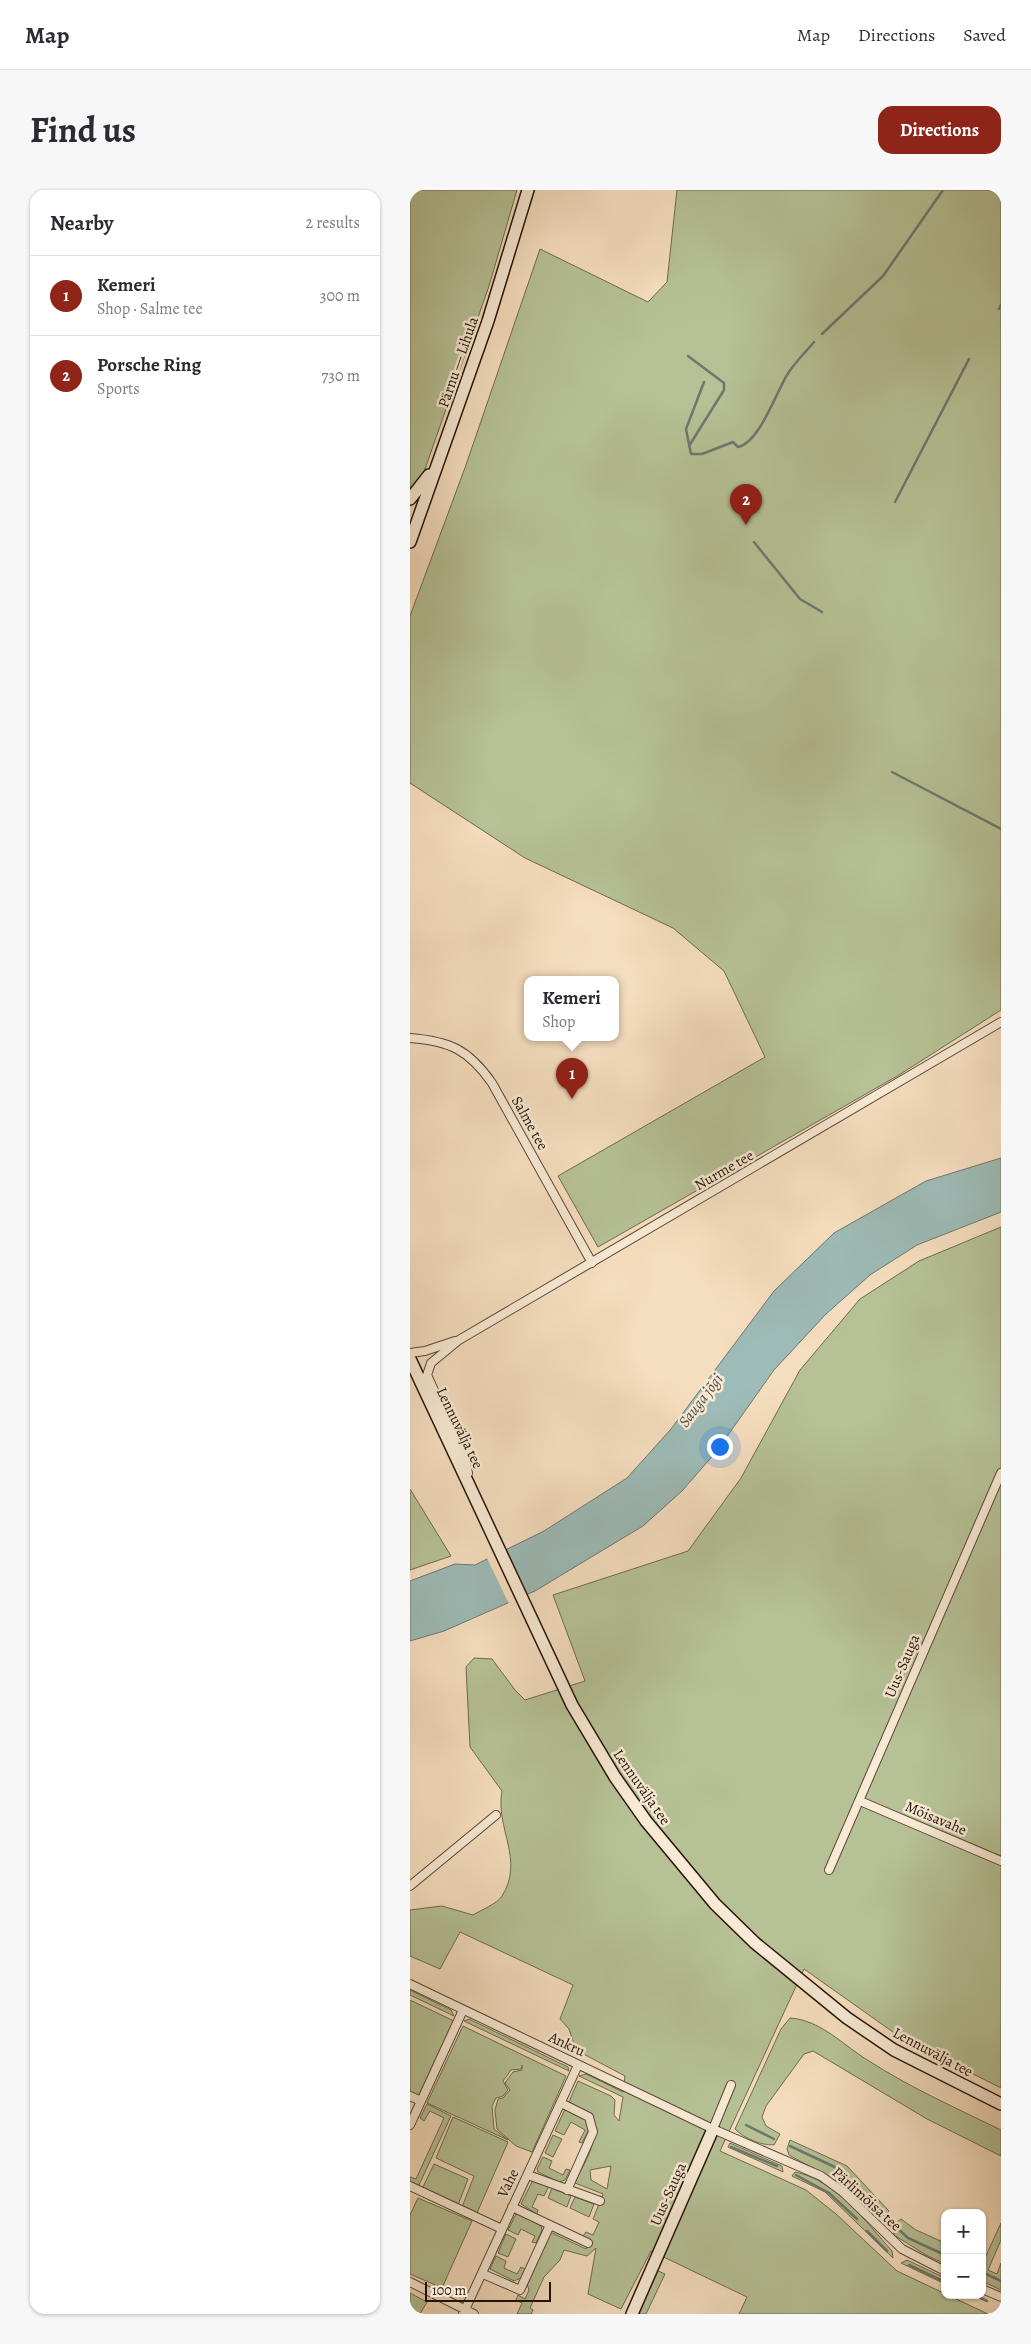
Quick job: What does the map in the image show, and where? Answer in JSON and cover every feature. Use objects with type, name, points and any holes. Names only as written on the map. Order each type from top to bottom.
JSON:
[{"type":"main road","name":"Pärnu — Lihula","points":[[410,542],[488,321],[528,190]]},
{"type":"main road","points":[[410,499],[438,464]]},
{"type":"main road","name":"Lennuvälja tee","points":[[411,1359],[572,1705],[615,1777],[646,1821],[715,1904],[755,1943],[847,2018],[894,2050],[1001,2104]]},
{"type":"main road","name":"Uus-Sauga","points":[[632,2314],[713,2129]]},
{"type":"street","name":"Nurme tee","points":[[430,1363],[459,1340],[1001,1022]]},
{"type":"street","name":"Salme tee","points":[[410,1038],[449,1044],[466,1053],[478,1064],[492,1083],[592,1263]]},
{"type":"street","name":"Nurme tee","points":[[411,1359],[459,1340]]},
{"type":"street","points":[[411,1359],[430,1363],[428,1375],[464,1456],[470,1484]]},
{"type":"street","name":"Uus-Sauga","points":[[829,1870],[1001,1473]]},
{"type":"street","name":"Mõisavahe","points":[[860,1801],[1001,1861]]},
{"type":"street","points":[[410,1886],[496,1815]]},
{"type":"street","name":"Ankru","points":[[410,1984],[713,2129]]},
{"type":"street","points":[[410,2125],[463,2010]]},
{"type":"street","name":"Vahe","points":[[464,2312],[578,2065]]},
{"type":"street","name":"Uus-Sauga","points":[[713,2129],[731,2085]]},
{"type":"street","points":[[410,2096],[421,2101]]},
{"type":"street","points":[[561,2103],[589,2117],[593,2132],[567,2190]]},
{"type":"street","name":"Pärlimõisa tee","points":[[713,2129],[821,2176],[843,2192],[902,2249],[941,2269]]},
{"type":"street","points":[[528,2175],[600,2201]]},
{"type":"street","points":[[410,2186],[502,2229]]},
{"type":"street","points":[[512,2206],[588,2243]]},
{"type":"street","points":[[483,2274],[520,2290],[550,2225]]},
{"type":"street","points":[[410,2282],[464,2312],[474,2314]]},
{"type":"street","points":[[986,2291],[1001,2297]]},
{"type":"green space","points":[[410,190],[517,190],[489,286],[424,472],[410,489]]},
{"type":"green space","points":[[677,190],[1001,190],[1001,1010],[899,1075],[598,1247],[558,1176],[765,1057],[724,971],[673,928],[525,858],[410,783],[410,616],[466,465],[540,249],[648,302],[667,282]]},
{"type":"green space","points":[[1001,1227],[1001,2088],[900,2037],[804,1969],[720,2151],[806,2190],[836,2214],[897,2271],[941,2292],[941,2299],[956,2299],[988,2314],[739,2314],[747,2297],[651,2251],[621,2309],[588,2294],[596,2248],[587,2256],[564,2250],[560,2260],[544,2277],[530,2308],[533,2310],[531,2314],[517,2314],[522,2303],[516,2300],[518,2295],[525,2299],[529,2290],[527,2284],[550,2232],[586,2249],[590,2240],[583,2236],[586,2232],[593,2235],[599,2222],[593,2219],[603,2194],[575,2183],[593,2143],[594,2125],[592,2116],[569,2102],[578,2081],[611,2096],[615,2100],[614,2115],[619,2121],[623,2097],[579,2076],[586,2074],[623,2092],[625,2076],[576,2050],[569,2029],[560,2019],[573,1985],[460,1932],[440,1969],[410,1956],[410,1910],[442,1906],[473,1915],[500,1899],[508,1883],[511,1870],[502,1818],[502,1791],[470,1747],[466,1667],[474,1658],[492,1659],[515,1690],[525,1700],[585,1681],[553,1595],[688,1551],[741,1478],[800,1370],[860,1299],[919,1261]],"holes":[[[611,2166],[607,2189],[591,2180],[590,2170]]]},
{"type":"green space","points":[[410,1489],[451,1556],[410,1570]]},
{"type":"green space","points":[[410,1990],[451,2010],[454,2016],[410,1995]]},
{"type":"green space","points":[[410,2000],[454,2021],[422,2092],[417,2095],[410,2093]]},
{"type":"green space","points":[[790,2018],[812,2023],[901,2080],[1001,2130],[1001,2156],[927,2119],[813,2051],[804,2054],[766,2106],[762,2117],[766,2126],[780,2134],[774,2145],[758,2143],[743,2136],[735,2129],[781,2029]]},
{"type":"green space","points":[[469,2019],[568,2067],[569,2071],[464,2021]]},
{"type":"green space","points":[[463,2026],[566,2076],[532,2152],[516,2146],[497,2129],[495,2110],[498,2099],[503,2098],[510,2090],[505,2083],[513,2072],[522,2070],[522,2065],[521,2069],[511,2070],[503,2081],[508,2090],[503,2096],[496,2098],[492,2106],[494,2129],[508,2140],[427,2103]]},
{"type":"green space","points":[[427,2104],[451,2116],[419,2185],[416,2186],[410,2183],[410,2177],[416,2179],[444,2118],[430,2111],[424,2121],[420,2118]]},
{"type":"green space","points":[[565,2109],[588,2120],[589,2129],[582,2143],[579,2142],[585,2130],[571,2122],[564,2135],[555,2131]]},
{"type":"green space","points":[[453,2117],[508,2142],[477,2213],[462,2207],[474,2176],[436,2158]]},
{"type":"green space","points":[[553,2135],[562,2139],[553,2157],[545,2153]]},
{"type":"green space","points":[[790,2140],[847,2166],[889,2211],[884,2216],[872,2213],[851,2189],[789,2155],[787,2149]]},
{"type":"green space","points":[[730,2143],[782,2166],[783,2172],[728,2147]]},
{"type":"green space","points":[[543,2157],[552,2161],[549,2168],[563,2175],[566,2169],[570,2170],[565,2180],[559,2182],[538,2172],[537,2169]]},
{"type":"green space","points":[[434,2164],[468,2179],[458,2205],[422,2189]]},
{"type":"green space","points":[[795,2172],[824,2184],[837,2193],[861,2215],[892,2251],[893,2258],[825,2192],[792,2176]]},
{"type":"green space","points":[[533,2180],[549,2186],[544,2196],[538,2194],[532,2207],[538,2210],[537,2214],[521,2204]]},
{"type":"green space","points":[[552,2188],[571,2196],[567,2207],[548,2198]]},
{"type":"green space","points":[[575,2197],[594,2204],[589,2217],[570,2208]]},
{"type":"green space","points":[[418,2198],[472,2221],[442,2288],[410,2274],[410,2215]]},
{"type":"green space","points":[[519,2213],[541,2225],[542,2230],[536,2243],[532,2242],[535,2236],[521,2229],[518,2235],[508,2230],[516,2214]]},
{"type":"green space","points":[[901,2219],[916,2230],[941,2241],[941,2262],[894,2235],[893,2225]]},
{"type":"green space","points":[[1001,2223],[1001,2240],[988,2270],[997,2274],[1001,2263],[1001,2290],[986,2283],[986,2256]]},
{"type":"green space","points":[[506,2234],[516,2239],[508,2257],[498,2253]]},
{"type":"green space","points":[[496,2256],[506,2261],[504,2268],[517,2274],[521,2267],[525,2269],[521,2278],[514,2281],[490,2269]]},
{"type":"green space","points":[[907,2260],[941,2276],[941,2282],[901,2263]]},
{"type":"green space","points":[[656,2270],[665,2274],[646,2314],[637,2314]]},
{"type":"green space","points":[[410,2293],[427,2302],[420,2314],[410,2314]]},
{"type":"water","name":"Sauga jõgi","points":[[1001,1158],[1001,1212],[917,1245],[870,1275],[826,1314],[774,1370],[716,1452],[682,1491],[643,1526],[535,1591],[444,1631],[410,1641],[410,1581],[455,1564],[475,1565],[544,1531],[627,1478],[671,1429],[774,1291],[834,1233],[926,1181]]},
{"type":"pier","points":[[505,1548],[528,1596],[509,1604],[486,1556]]},
{"type":"waterway","points":[[822,334],[883,276],[943,190]]},
{"type":"waterway","points":[[999,309],[1001,305]]},
{"type":"waterway","points":[[704,382],[686,429],[691,454],[702,454],[733,442],[738,447],[753,437],[790,371],[814,342]]},
{"type":"waterway","points":[[688,356],[724,383],[724,390],[689,446]]},
{"type":"waterway","points":[[895,502],[969,359]]},
{"type":"waterway","points":[[754,542],[800,599],[822,612]]},
{"type":"waterway","points":[[892,772],[1001,829]]},
{"type":"waterway","points":[[746,2125],[774,2139]]},
{"type":"waterway","points":[[790,2146],[839,2169],[883,2212]]},
{"type":"waterway","points":[[731,2147],[777,2166]]},
{"type":"waterway","points":[[796,2175],[829,2193],[857,2219]]},
{"type":"waterway","points":[[895,2226],[908,2238],[943,2254]]},
{"type":"waterway","points":[[867,2231],[887,2251]]},
{"type":"waterway","points":[[909,2265],[941,2280]]},
{"type":"waterway","points":[[986,2274],[1001,2281]]},
{"type":"waterway","points":[[983,2299],[987,2301]]},
{"type":"place","name":"Porsche Ring","points":[[746,525]]},
{"type":"place","name":"Kemeri","points":[[572,1099]]}]
